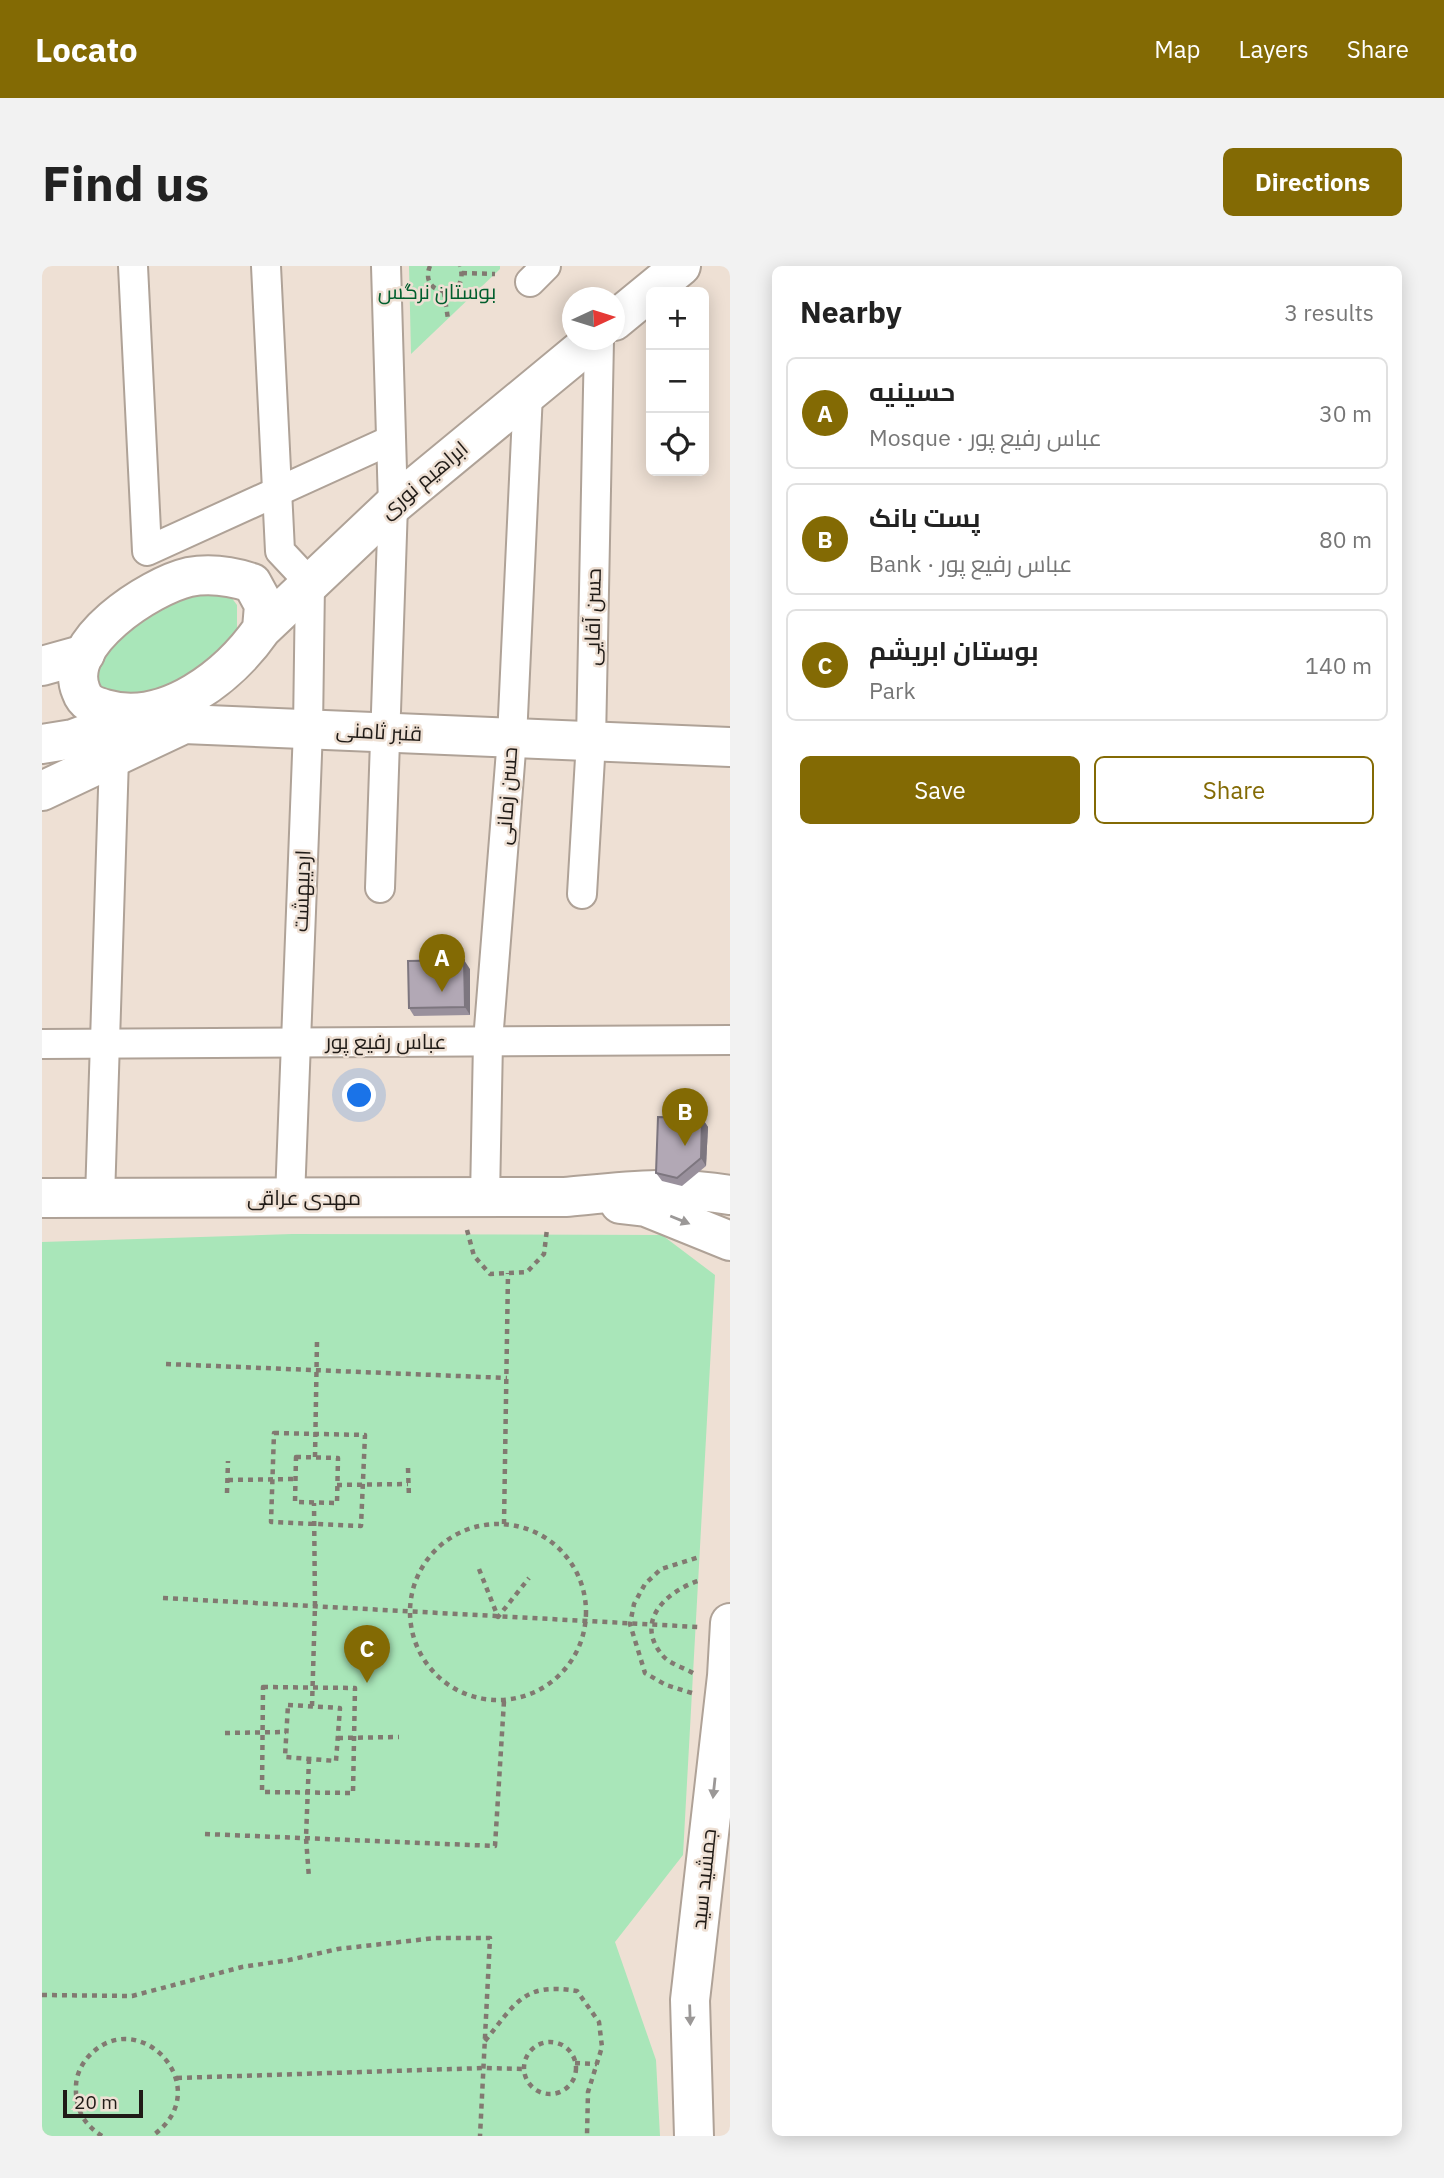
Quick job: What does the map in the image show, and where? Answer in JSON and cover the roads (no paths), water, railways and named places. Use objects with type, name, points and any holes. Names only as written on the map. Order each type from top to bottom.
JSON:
[{"type":"street","points":[[133,266],[147,551],[391,440]]},
{"type":"street","points":[[266,266],[280,551],[310,583]]},
{"type":"street","points":[[380,888],[393,505],[386,266]]},
{"type":"street","points":[[625,312],[681,266]]},
{"type":"street","name":"ابراهیم نوری","points":[[42,744],[74,739],[140,713],[171,705],[216,680],[246,652],[262,629],[393,505],[581,350]]},
{"type":"street","name":"حسن آقایی","points":[[582,894],[591,741],[599,350]]},
{"type":"street","name":"حسن زمانی","points":[[475,1198],[512,738],[528,393]]},
{"type":"street","points":[[252,583],[280,551]]},
{"type":"street","points":[[140,713],[114,712],[90,705],[80,692],[77,670],[100,630],[139,599],[188,577],[228,575],[252,583],[264,605],[262,629]]},
{"type":"street","name":"اردیبهشت","points":[[290,1198],[310,583]]},
{"type":"street","points":[[42,667],[85,654]]},
{"type":"street","name":"قنبر ثامنی","points":[[42,790],[184,724],[730,747]]},
{"type":"street","points":[[100,1198],[114,758]]},
{"type":"street","name":"عباس رفیع پور","points":[[42,1044],[730,1040]]},
{"type":"street","points":[[557,1197],[683,1189],[730,1195]]},
{"type":"street","points":[[557,1197],[646,1207],[730,1241]]},
{"type":"street","name":"مهدی عراقی","points":[[42,1198],[557,1197]]},
{"type":"street","name":"جمشید سید","points":[[694,2136],[690,2000],[727,1676],[730,1625]]},
{"type":"place","name":"حسینیه","points":[[442,992]]},
{"type":"place","name":"پست بانک","points":[[685,1146]]},
{"type":"place","name":"بوستان ابریشم","points":[[367,1683]]},
{"type":"park label","name":"بوستان نرگس","points":[[437,292]]}]
